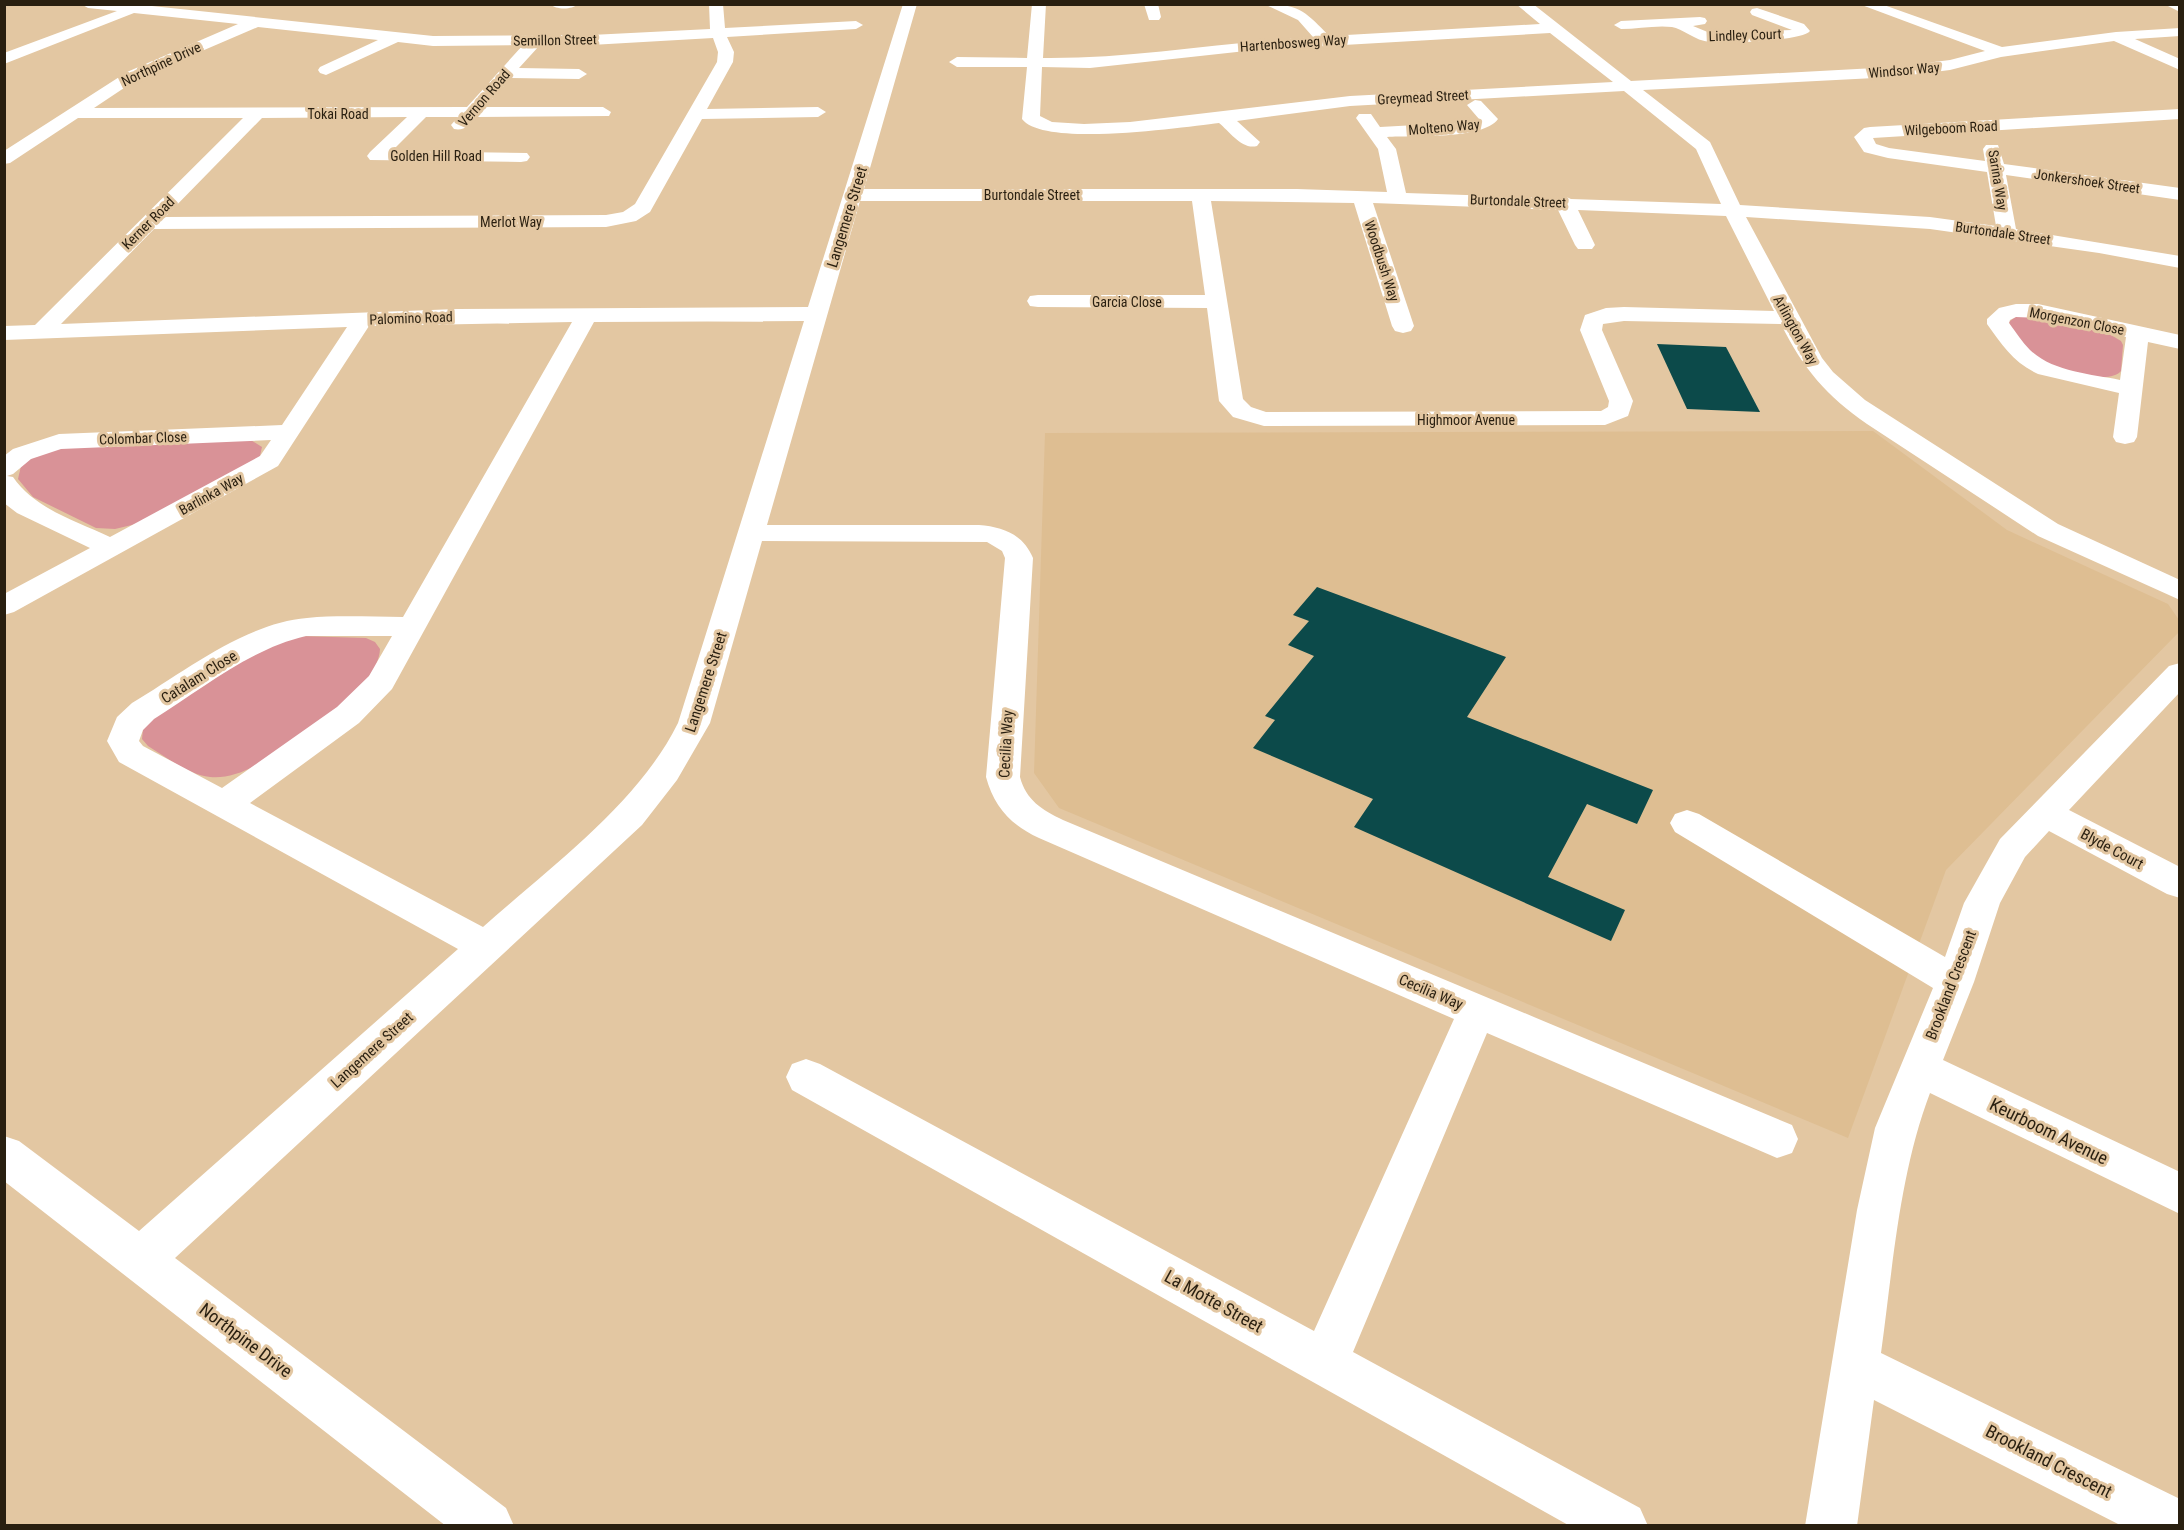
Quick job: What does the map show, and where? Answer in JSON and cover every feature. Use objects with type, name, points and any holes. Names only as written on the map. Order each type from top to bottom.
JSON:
[{"type":"street","name":"Semillon Street","points":[[88,4],[433,41],[591,40],[856,25]]},
{"type":"street","points":[[161,12],[181,4]]},
{"type":"street","points":[[557,4],[571,4]]},
{"type":"street","name":"Merlot Way","points":[[148,223],[606,221],[622,219],[635,214],[643,208],[726,57],[725,47],[718,33],[716,4]]},
{"type":"street","name":"Langemere Street","points":[[141,1259],[630,816],[671,766],[694,723],[910,4]]},
{"type":"street","points":[[1035,62],[1040,4]]},
{"type":"street","points":[[1271,4],[1303,17],[1324,40]]},
{"type":"street","name":"Arlington Way","points":[[1523,4],[1704,146],[1733,210],[1812,361],[1847,398],[2048,530],[2180,591]]},
{"type":"street","points":[[1866,4],[2001,52]]},
{"type":"street","points":[[2170,4],[2180,8]]},
{"type":"street","name":"Lindley Court","points":[[1677,22],[1695,34],[1710,38],[1794,34],[1803,31],[1799,27],[1752,13],[1788,6]]},
{"type":"street","name":"Northpine Drive","points":[[4,159],[145,69],[287,9]]},
{"type":"street","points":[[4,59],[136,10]]},
{"type":"street","name":"Lindley Court","points":[[1621,25],[1715,18]]},
{"type":"street","name":"Hartenbosweg Way","points":[[957,62],[1101,62],[1223,47],[1553,28]]},
{"type":"street","name":"Windsor Way","points":[[1625,86],[1894,72],[1950,65],[2001,52],[2116,36],[2180,32]]},
{"type":"street","points":[[2116,36],[2180,65]]},
{"type":"street","points":[[326,70],[394,38]]},
{"type":"street","name":"Vernon Road","points":[[435,156],[469,114],[535,41]]},
{"type":"street","name":"Greymead Street","points":[[1035,62],[1031,119],[1037,125],[1055,128],[1135,128],[1350,101],[1625,86]]},
{"type":"street","points":[[504,74],[579,74]]},
{"type":"street","points":[[1350,101],[1377,132],[1387,149],[1397,197]]},
{"type":"street","name":"Molteno Way","points":[[1377,132],[1473,127],[1489,119],[1476,105]]},
{"type":"street","name":"Tokai Road","points":[[74,113],[603,112]]},
{"type":"street","points":[[695,114],[818,112]]},
{"type":"street","name":"Kerner Road","points":[[40,332],[256,114]]},
{"type":"street","name":"Golden Hill Road","points":[[420,114],[376,156],[521,157]]},
{"type":"street","name":"Wilgeboom Road","points":[[1995,168],[1888,153],[1870,148],[1863,136],[1870,132],[2180,114]]},
{"type":"street","points":[[1222,117],[1251,142]]},
{"type":"street","name":"Sarina Way","points":[[1990,126],[2007,233]]},
{"type":"street","name":"Jonkershoek Street","points":[[1995,168],[2180,194]]},
{"type":"street","name":"Burtondale Street","points":[[853,195],[1361,196],[1733,210],[1892,219],[2007,233],[2180,262]]},
{"type":"street","name":"Highmoor Avenue","points":[[1201,195],[1231,401],[1242,412],[1252,416],[1277,420],[1605,418],[1619,411],[1622,401],[1591,330],[1593,320],[1599,317],[1624,314],[1789,318]]},
{"type":"street","name":"Woodbush Way","points":[[1361,196],[1403,326]]},
{"type":"street","points":[[1564,202],[1585,245]]},
{"type":"street","name":"Garcia Close","points":[[1038,301],[1216,303]]},
{"type":"street","name":"Morgenzon Close","points":[[2131,389],[2051,370],[2029,361],[2022,356],[1998,324],[1998,319],[2005,312],[2014,310],[2038,311],[2180,342]]},
{"type":"street","name":"Palomino Road","points":[[4,333],[469,316],[818,314]]},
{"type":"street","points":[[224,804],[348,715],[381,682],[586,316]]},
{"type":"street","name":"Barlinka Way","points":[[4,606],[263,465],[276,455],[362,320]]},
{"type":"street","name":"Morgenzon Close","points":[[2125,437],[2138,333]]},
{"type":"street","name":"Colombar Close","points":[[4,469],[22,454],[59,442],[290,432]]},
{"type":"street","points":[[4,483],[15,500],[26,507],[112,548]]},
{"type":"street","name":"Cecilia Way","points":[[752,533],[971,533],[994,535],[1004,539],[1012,544],[1019,558],[1003,777],[1010,799],[1034,822],[1777,1139]]},
{"type":"street","name":"Catalam Close","points":[[412,626],[306,627],[275,634],[250,645],[143,711],[128,725],[123,741],[131,754],[486,946]]},
{"type":"street","name":"Brookland Crescent","points":[[1831,1526],[1884,1186],[1896,1128],[1955,982],[1982,903],[2012,848],[2180,673]]},
{"type":"street","name":"Blyde Court","points":[[2045,813],[2180,884]]},
{"type":"street","points":[[1687,823],[1955,982]]},
{"type":"street","name":"Cecilia Way","points":[[1325,1362],[1477,1011]]},
{"type":"street","name":"Keurboom Avenue","points":[[1919,1068],[2180,1194]]},
{"type":"street","name":"La Motte Street","points":[[806,1077],[1622,1526]]},
{"type":"street","name":"Northpine Drive","points":[[4,1155],[488,1526]]},
{"type":"street","name":"Brookland Crescent","points":[[1855,1365],[2178,1526]]},
{"type":"shaded area","points":[[2031,315],[2106,332],[2121,341],[2123,345],[2121,371],[2104,377],[2078,374],[2033,356],[2019,341],[2009,322],[2015,317]]},
{"type":"shaded area","points":[[1873,431],[2007,530],[2168,604],[2179,620],[2179,632],[1946,870],[1848,1138],[1059,808],[1034,773],[1045,433]]},
{"type":"shaded area","points":[[249,439],[262,447],[260,456],[255,461],[136,524],[115,529],[96,528],[33,497],[18,479],[21,466],[27,460],[60,448]]},
{"type":"shaded area","points":[[299,636],[366,638],[375,642],[380,649],[373,670],[349,699],[283,749],[245,770],[227,776],[210,777],[194,773],[178,765],[148,746],[142,739],[143,729],[149,721],[257,651]]},
{"type":"building","points":[[1657,344],[1726,347],[1760,412],[1687,409]]},
{"type":"building","points":[[1317,587],[1506,657],[1467,717],[1653,790],[1637,824],[1587,804],[1548,877],[1625,910],[1611,941],[1354,827],[1373,799],[1253,748],[1275,720],[1265,716],[1314,656],[1288,645],[1309,621],[1293,615]]}]
